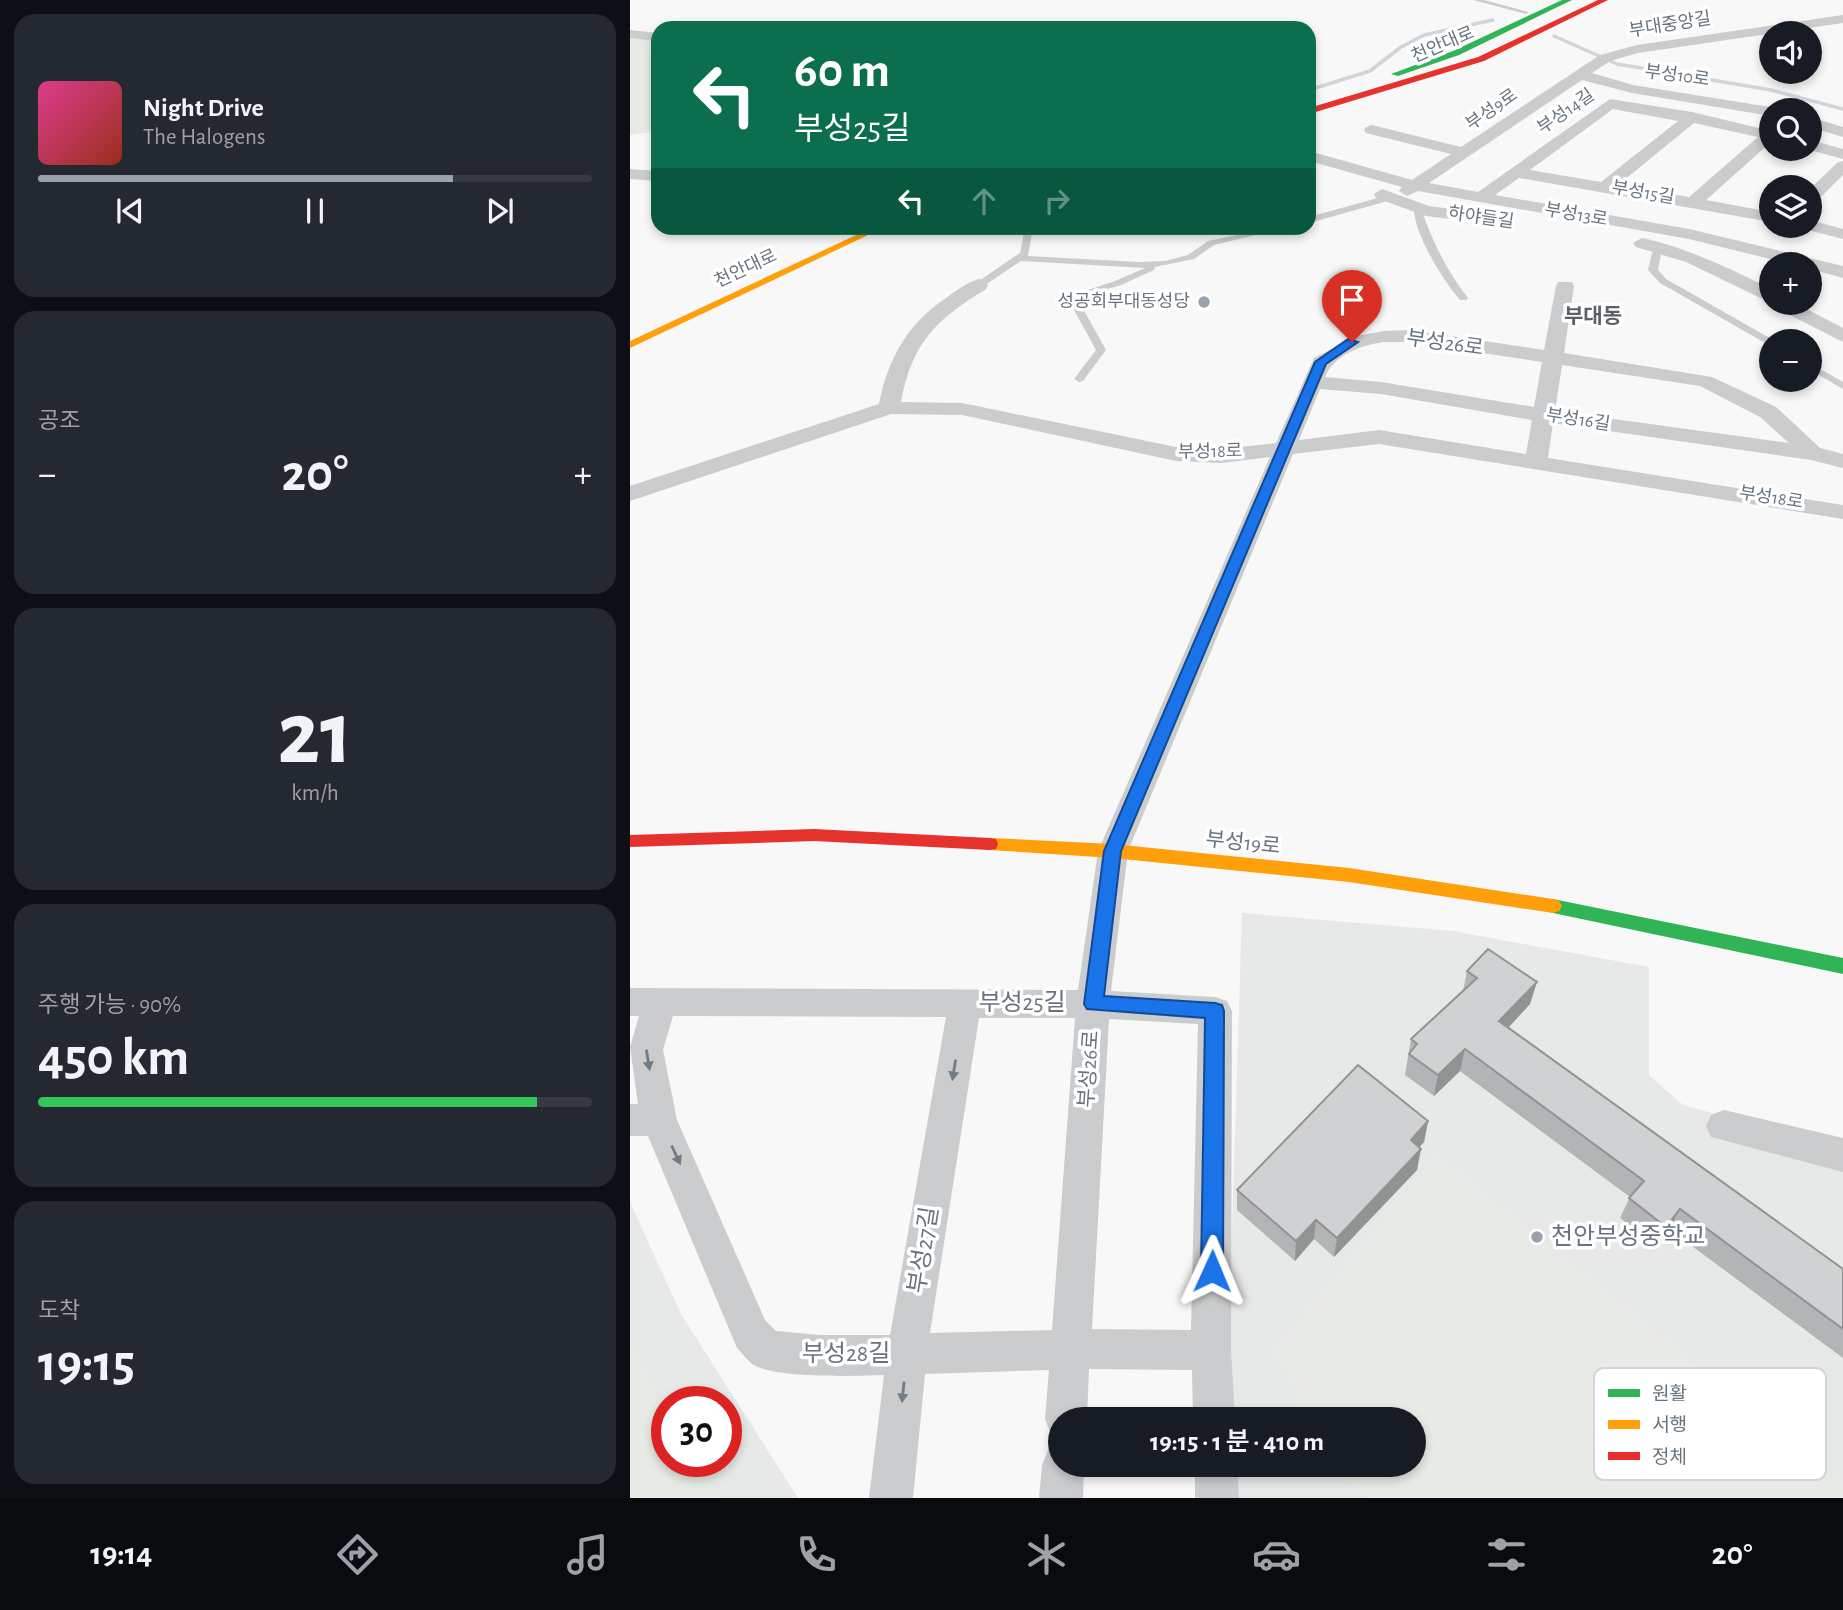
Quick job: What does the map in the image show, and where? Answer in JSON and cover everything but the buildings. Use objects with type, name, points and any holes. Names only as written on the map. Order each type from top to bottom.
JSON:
[{"type":"main road","points":[[1395,74],[1548,0]]},
{"type":"main road","name":"천안대로","points":[[1316,101],[1456,53],[1568,0]]},
{"type":"main road","name":"천안대로","points":[[1316,109],[1419,77],[1586,0]]},
{"type":"main road","points":[[1419,77],[1503,50],[1604,0]]},
{"type":"main road","name":"천안대로","points":[[630,331],[840,235]]},
{"type":"main road","name":"천안대로","points":[[630,345],[863,235]]},
{"type":"main road","name":"부성19로","points":[[630,841],[814,835],[1113,851],[1349,875],[1523,900],[1843,966]]},
{"type":"street","name":"부대중앙길","points":[[1584,70],[1605,58],[1649,47],[1843,19]]},
{"type":"street","points":[[630,34],[651,36]]},
{"type":"street","name":"부성10로","points":[[1584,70],[1632,89],[1759,109]]},
{"type":"street","name":"부성9로","points":[[1392,197],[1416,186],[1584,70]]},
{"type":"street","points":[[1610,104],[1632,89]]},
{"type":"street","name":"부성14길","points":[[1480,198],[1610,104],[1692,117],[1759,132]]},
{"type":"street","points":[[1606,186],[1692,117]]},
{"type":"street","points":[[1822,126],[1843,132]]},
{"type":"street","points":[[1372,130],[1464,153]]},
{"type":"street","points":[[1694,202],[1759,145]]},
{"type":"street","points":[[1822,148],[1843,154]]},
{"type":"street","name":"부성13로","points":[[1316,158],[1416,186],[1689,234],[1843,272]]},
{"type":"street","points":[[1822,186],[1843,166]]},
{"type":"street","name":"부성15길","points":[[1515,172],[1759,215]]},
{"type":"street","points":[[630,174],[651,176]]},
{"type":"street","name":"하야들길","points":[[1332,181],[1392,197],[1417,209],[1513,223]]},
{"type":"street","points":[[1822,228],[1843,234]]},
{"type":"street","points":[[1607,238],[1665,248],[1702,261],[1759,291]]},
{"type":"street","points":[[1753,248],[1765,238]]},
{"type":"street","points":[[889,408],[894,374],[906,347],[942,307],[979,285]]},
{"type":"street","points":[[1536,461],[1565,286]]},
{"type":"street","points":[[1804,315],[1843,336]]},
{"type":"street","name":"부성26로","points":[[1067,1407],[1093,1004],[1113,851],[1321,362],[1352,342],[1378,335],[1410,336],[1705,381],[1768,412],[1812,453]]},
{"type":"street","name":"부성16길","points":[[1312,382],[1381,388],[1545,415],[1812,453],[1843,461]]},
{"type":"street","name":"부성18로","points":[[630,494],[889,408],[962,409],[1176,454],[1222,456],[1379,437],[1843,512]]},
{"type":"street","name":"부성25길","points":[[645,1003],[1093,1004],[1215,1011],[1211,1350],[1213,1407]]},
{"type":"street","name":"부성28길","points":[[645,1003],[645,1120],[751,1334],[766,1350],[791,1354],[907,1354],[1071,1348],[1211,1350]]},
{"type":"street","name":"부성27길","points":[[891,1498],[907,1354],[965,1003]]},
{"type":"street","points":[[1724,1126],[1843,1155]]},
{"type":"street","points":[[1061,1498],[1062,1477]]},
{"type":"street","points":[[1216,1477],[1217,1498]]},
{"type":"lane","points":[[1476,0],[1526,12]]},
{"type":"lane","points":[[1316,218],[1392,197]]},
{"type":"lane","points":[[1417,209],[1432,253],[1450,284],[1463,298]]},
{"type":"lane","points":[[979,285],[1020,258],[1028,248],[1027,235]]},
{"type":"lane","points":[[1079,379],[1101,350],[1072,296],[1118,283],[1158,265],[1191,257],[1212,243],[1251,235]]},
{"type":"lane","points":[[1665,248],[1657,253],[1653,270],[1663,281],[1759,335]]},
{"type":"lane","points":[[1020,258],[1158,265]]},
{"type":"lane","points":[[1822,373],[1843,386]]},
{"type":"shaded area","points":[[630,38],[651,39],[651,132],[630,135]]},
{"type":"shaded area","name":"천안부성중학교","points":[[1242,913],[1453,931],[1649,967],[1649,1075],[1683,1105],[1843,1149],[1843,1498],[1232,1498],[1231,1477],[1426,1477],[1426,1407],[1230,1407],[1229,1324]]},
{"type":"shaded area","points":[[1437,1157],[1698,1368],[1594,1368],[1594,1480],[1826,1480],[1826,1471],[1843,1485],[1843,1498],[1367,1498],[1346,1477],[1426,1477],[1426,1407],[1298,1407],[1304,1389],[1273,1355]]},
{"type":"shaded area","points":[[630,1202],[681,1314],[727,1386],[651,1386],[651,1477],[742,1477],[742,1410],[798,1498],[630,1498]]},
{"type":"shaded area","points":[[630,1350],[652,1386],[651,1477],[707,1477],[720,1498],[630,1498]]},
{"type":"waterway","points":[[1316,88],[1370,71],[1401,47],[1424,35],[1493,20]]},
{"type":"waterway","points":[[1554,36],[1617,64],[1771,90],[1843,109]]},
{"type":"traffic: fast","points":[[1395,74],[1456,53],[1568,0]]},
{"type":"traffic: fast","points":[[1553,906],[1843,966]]},
{"type":"traffic: slow","points":[[630,345],[863,235]]},
{"type":"traffic: slow","points":[[990,844],[1113,851],[1349,875],[1553,906]]},
{"type":"traffic: jam","points":[[1316,109],[1481,59],[1604,0]]},
{"type":"traffic: jam","points":[[630,841],[814,835],[990,844]]},
{"type":"place","name":"성공회부대동성당","points":[[1204,302]]},
{"type":"place","name":"천안부성중학교","points":[[1537,1237]]},
{"type":"district","name":"부대동","points":[[1593,316]]},
{"type":"route","points":[[1212,1271],[1215,1011],[1093,1004],[1113,851],[1321,362],[1352,342]]}]
